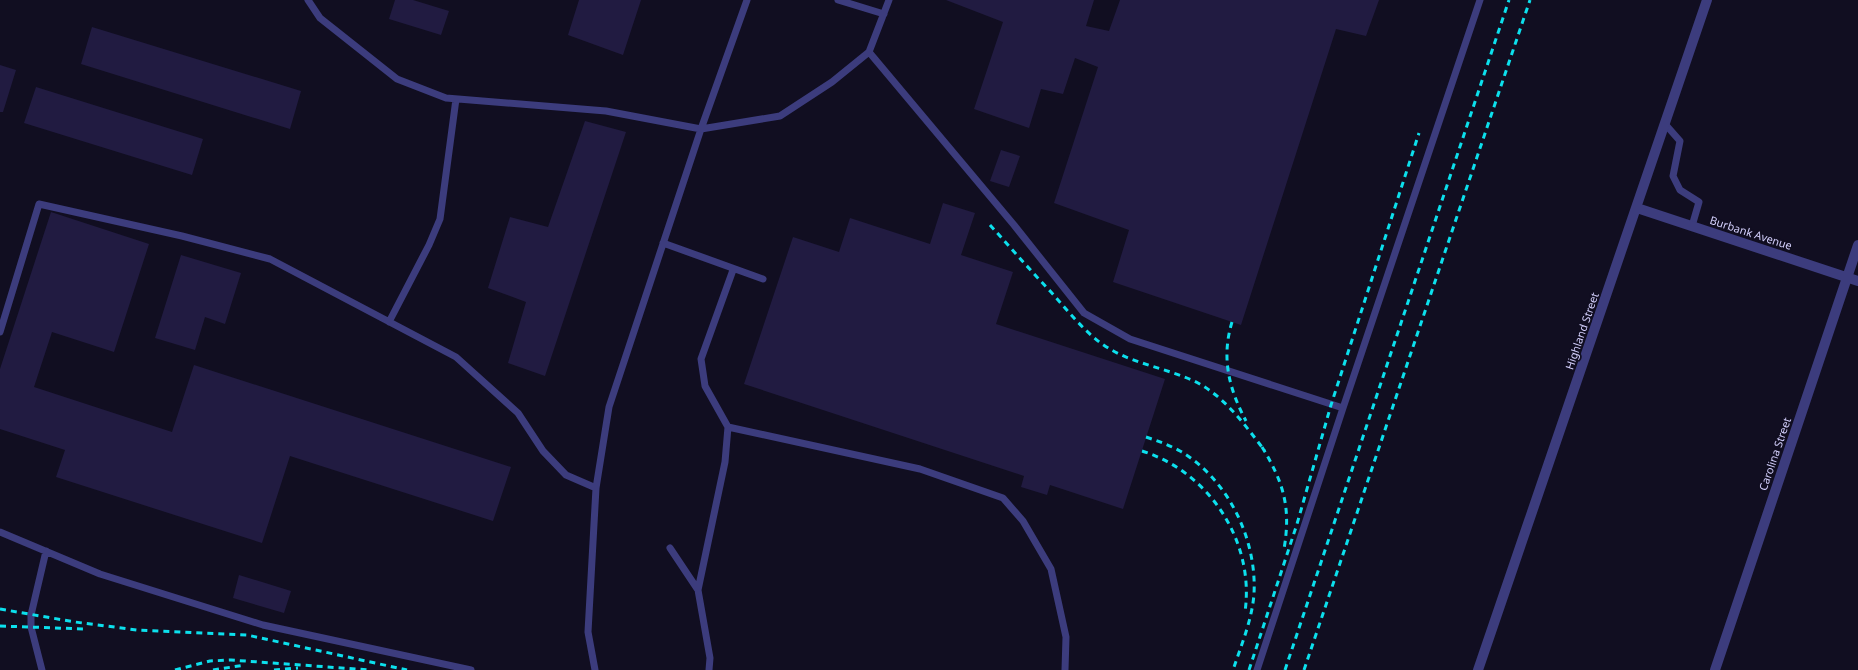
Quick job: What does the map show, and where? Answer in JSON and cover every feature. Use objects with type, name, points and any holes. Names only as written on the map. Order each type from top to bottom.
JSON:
[{"type":"street","name":"Highland Street","points":[[1478,670],[1707,0]]},
{"type":"street","name":"Burbank Avenue","points":[[1637,208],[1858,281]]},
{"type":"street","name":"Carolina Street","points":[[1715,670],[1858,245]]},
{"type":"lane","points":[[308,0],[320,18],[397,79],[446,98],[606,111],[700,129],[780,116],[832,82],[869,52],[889,0]]},
{"type":"lane","points":[[595,670],[588,632],[596,488],[609,407],[700,129],[747,0]]},
{"type":"lane","points":[[838,0],[884,14]]},
{"type":"lane","points":[[1258,670],[1343,408],[1480,0]]},
{"type":"lane","points":[[869,52],[1014,225],[1084,313],[1130,339],[1343,408]]},
{"type":"lane","points":[[389,322],[429,246],[440,219],[456,99]]},
{"type":"lane","points":[[1665,124],[1680,141],[1673,176],[1680,190],[1699,202],[1692,226]]},
{"type":"lane","points":[[0,332],[39,204],[182,236],[270,258],[456,357],[518,413],[543,451],[566,475],[596,488]]},
{"type":"lane","points":[[663,243],[733,270],[763,279]]},
{"type":"lane","points":[[709,670],[710,658],[698,590],[725,462],[728,427],[705,386],[701,359],[733,270]]},
{"type":"lane","points":[[728,427],[920,469],[1003,498],[1023,522],[1051,569],[1066,637],[1065,670]]},
{"type":"lane","points":[[0,532],[100,574],[263,625],[470,670]]},
{"type":"lane","points":[[670,548],[698,590]]},
{"type":"lane","points":[[42,670],[31,627],[31,615],[46,551]]},
{"type":"building","points":[[395,0],[413,0],[449,11],[441,35],[389,19]]},
{"type":"building","points":[[579,0],[641,0],[623,55],[568,35]]},
{"type":"building","points":[[946,0],[1094,0],[1086,26],[1109,31],[1120,0],[1379,0],[1366,36],[1336,29],[1241,325],[1113,282],[1129,230],[1054,203],[1098,67],[1075,58],[1063,94],[1041,89],[1029,128],[974,109],[1003,22]]},
{"type":"building","points":[[92,27],[301,91],[290,129],[81,64]]},
{"type":"building","points":[[0,65],[16,70],[3,112],[0,112]]},
{"type":"building","points":[[36,87],[203,139],[192,175],[24,123]]},
{"type":"building","points":[[585,121],[626,132],[545,376],[508,363],[526,302],[488,288],[510,217],[548,227]]},
{"type":"building","points":[[1001,150],[1020,156],[1009,187],[990,181]]},
{"type":"building","points":[[943,203],[975,213],[961,255],[1013,272],[996,324],[1165,379],[1123,509],[1050,485],[1047,495],[1021,487],[1024,476],[744,384],[793,237],[839,252],[850,218],[930,244]]},
{"type":"building","points":[[51,212],[149,244],[114,352],[52,332],[34,387],[172,432],[194,365],[511,467],[493,521],[290,456],[262,543],[56,477],[65,450],[0,429],[0,369]]},
{"type":"building","points":[[181,255],[241,273],[225,324],[205,317],[195,350],[155,338]]},
{"type":"building","points":[[239,575],[291,591],[284,613],[233,598]]},
{"type":"railway","points":[[1285,670],[1509,0]]},
{"type":"railway","points":[[1304,670],[1530,0]]},
{"type":"railway","points":[[1249,670],[1297,524],[1331,405],[1419,133]]},
{"type":"railway","points":[[990,225],[1075,320],[1102,344],[1123,356],[1192,380],[1203,386],[1233,411],[1265,451]]},
{"type":"railway","points":[[1232,322],[1227,348],[1228,373],[1235,397],[1246,421]]},
{"type":"railway","points":[[1146,437],[1180,451],[1197,463],[1212,477],[1236,512],[1245,532],[1254,573],[1254,594],[1249,623],[1233,670]]},
{"type":"railway","points":[[1262,447],[1276,472],[1284,496],[1287,521],[1284,549]]},
{"type":"railway","points":[[1142,451],[1166,461],[1188,475],[1207,492],[1222,513],[1234,535],[1243,560],[1246,586],[1245,612]]},
{"type":"railway","points":[[0,609],[75,622],[137,630],[247,635],[407,670]]},
{"type":"railway","points":[[0,626],[86,629]]},
{"type":"railway","points":[[175,670],[210,661],[231,660],[370,670]]},
{"type":"railway","points":[[213,670],[245,665]]},
{"type":"railway","points":[[274,670],[298,668]]}]
